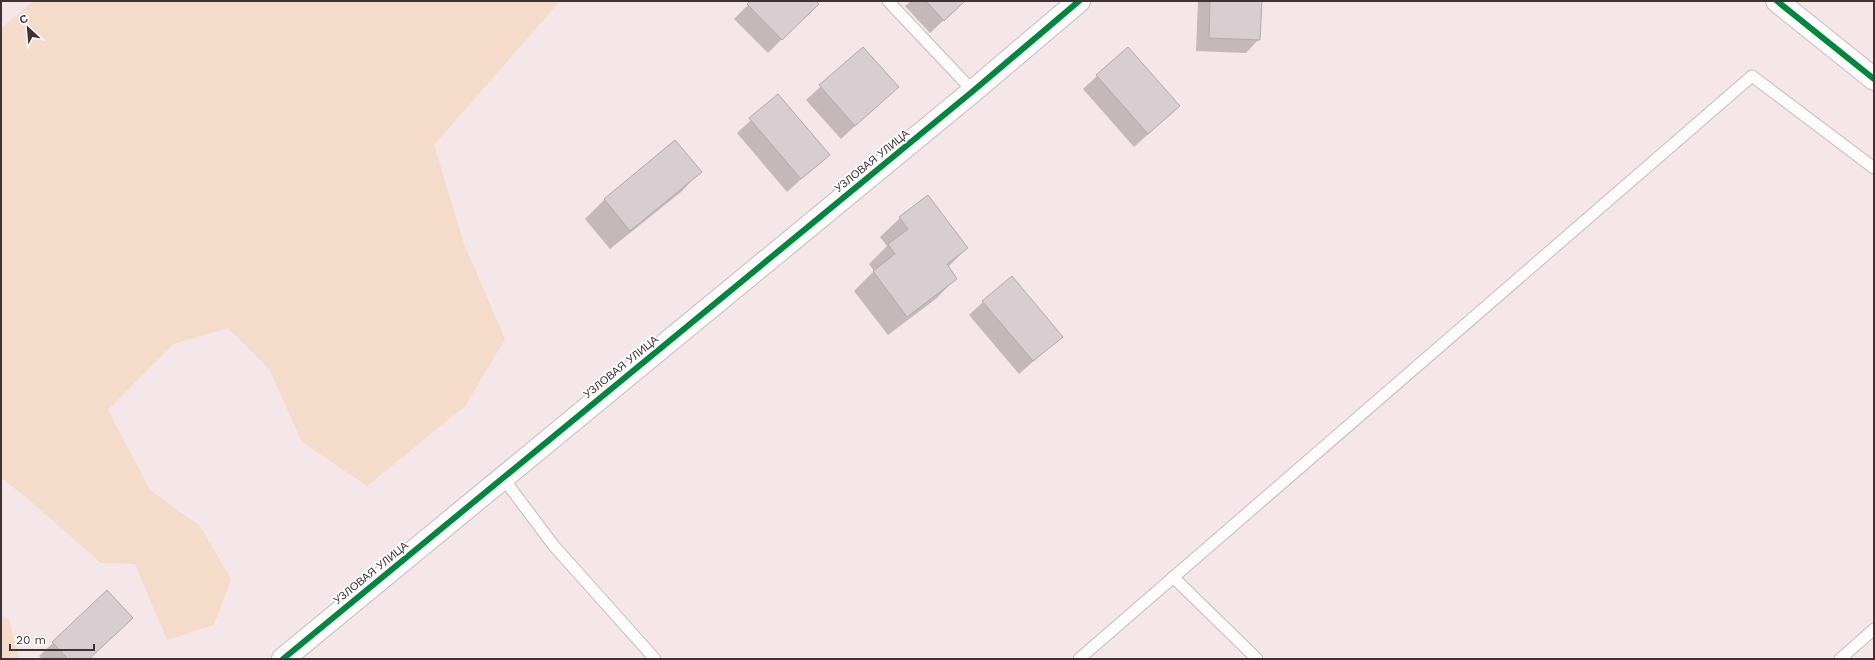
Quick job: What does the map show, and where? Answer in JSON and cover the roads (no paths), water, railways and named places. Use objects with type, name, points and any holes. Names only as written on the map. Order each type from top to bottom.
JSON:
[{"type":"street","name":"УЗЛОВАЯ УЛИЦА","points":[[282,659],[973,91],[1079,1]]},
{"type":"street","points":[[1777,1],[1874,79]]},
{"type":"lane","points":[[888,1],[973,91]]},
{"type":"lane","points":[[1078,659],[1752,76],[1874,168]]},
{"type":"lane","points":[[503,478],[554,546],[655,659]]},
{"type":"lane","points":[[1173,577],[1257,659]]},
{"type":"lane","points":[[1840,659],[1874,629]]}]
